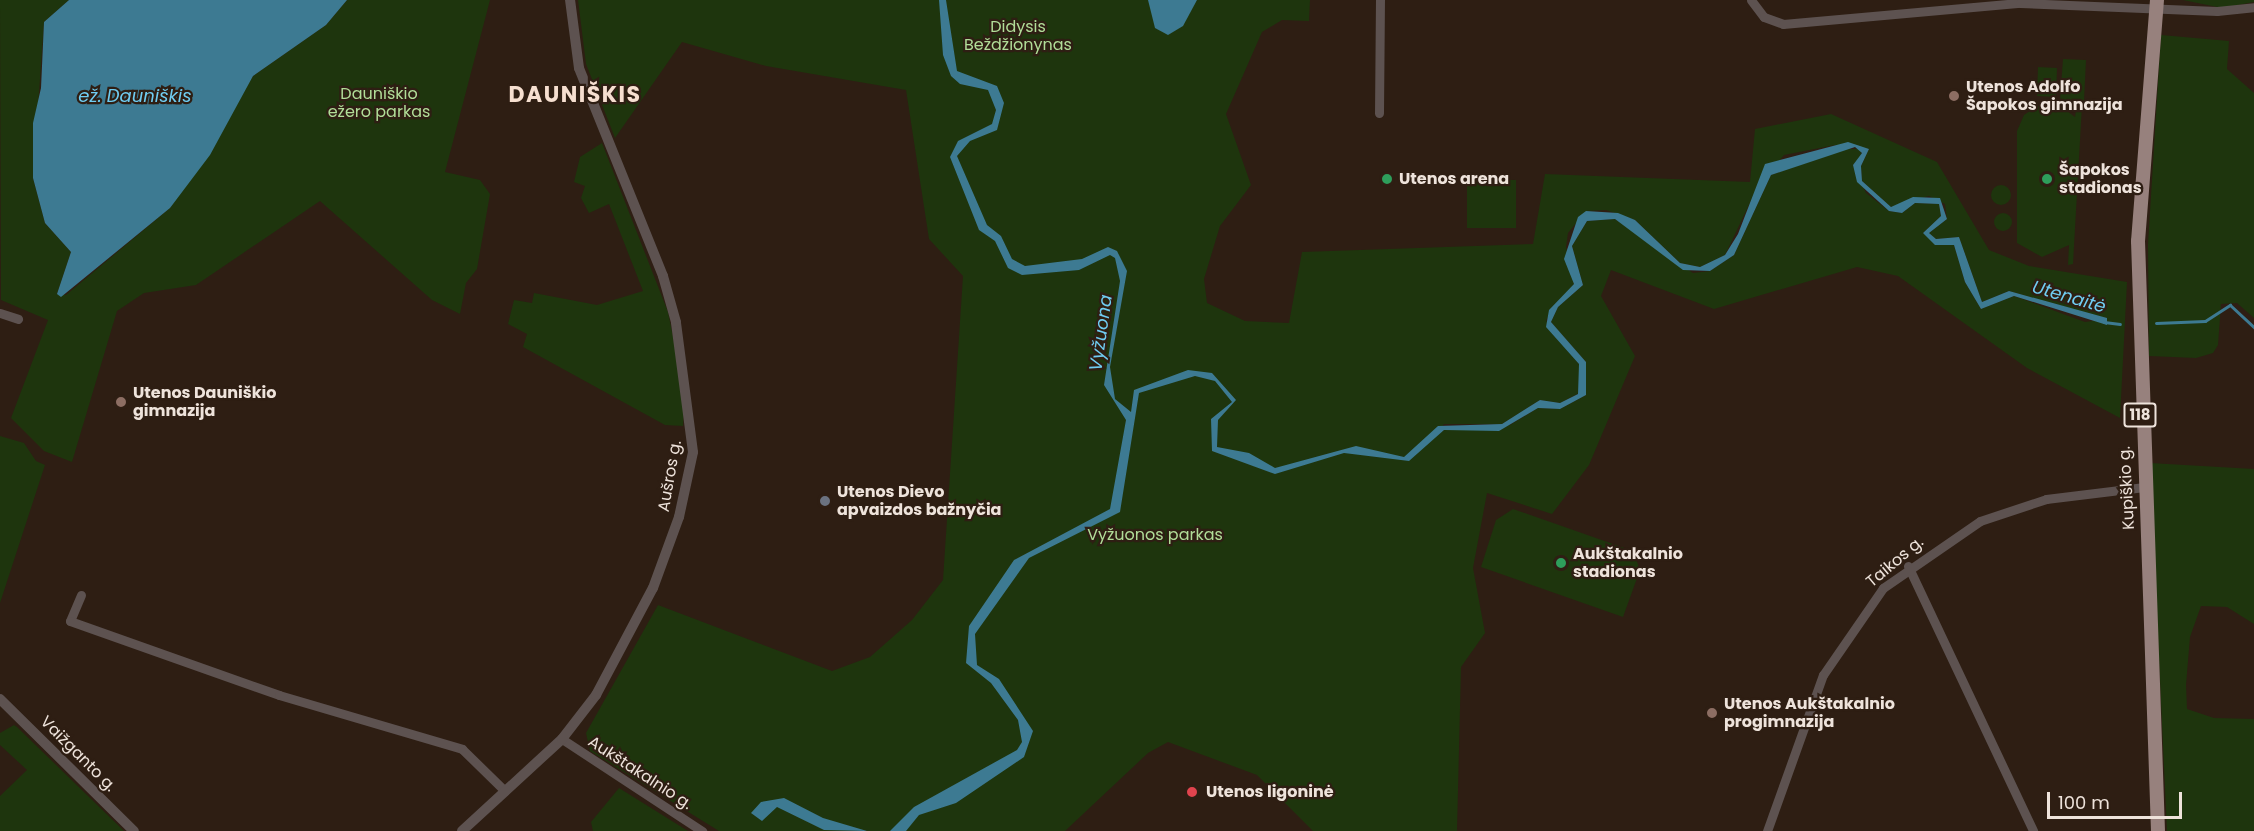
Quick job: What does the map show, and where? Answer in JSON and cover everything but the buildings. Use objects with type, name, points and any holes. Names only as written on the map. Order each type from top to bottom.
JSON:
[{"type":"main road","name":"Kupiškio g.","points":[[2156,3],[2138,241],[2144,487],[2158,831]]},
{"type":"street","name":"Aušros g.","points":[[462,831],[562,739],[596,695],[644,607],[679,517],[693,452],[676,322],[579,68],[570,0]]},
{"type":"street","points":[[1379,113],[1380,0]]},
{"type":"street","points":[[1751,0],[1775,24],[1983,4],[2156,3],[2217,11],[2254,7]]},
{"type":"street","points":[[0,313],[18,319]]},
{"type":"street","name":"Taikos g.","points":[[1767,831],[1830,660],[1858,617],[1908,566],[1980,521],[2012,509],[2046,499],[2144,487]]},
{"type":"street","points":[[1908,566],[2033,831]]},
{"type":"street","points":[[81,595],[70,621],[279,694],[462,749],[505,791]]},
{"type":"street","name":"Vaižganto g.","points":[[0,699],[134,831]]},
{"type":"street","name":"Aukštakalnio g.","points":[[562,739],[702,831]]},
{"type":"green space","name":"Dauniškio ežero parkas","points":[[0,0],[69,0],[44,22],[33,178],[45,223],[71,252],[57,294],[66,295],[170,208],[253,76],[326,25],[347,0],[490,0],[445,172],[480,180],[490,194],[477,269],[466,283],[460,314],[432,300],[320,201],[196,285],[144,293],[117,311],[72,462],[44,451],[11,418],[48,320],[1,300]]},
{"type":"green space","name":"Vyžuonos parkas","points":[[578,0],[1310,0],[1309,21],[1282,20],[1262,32],[1226,114],[1251,185],[1220,226],[1204,279],[1207,303],[1245,321],[1289,323],[1302,252],[1533,244],[1545,174],[1750,182],[1755,129],[1831,114],[1937,162],[1989,250],[2029,266],[2127,282],[2120,418],[2027,368],[1898,276],[1857,267],[1714,309],[1611,270],[1601,296],[1635,356],[1589,465],[1552,514],[1487,493],[1473,568],[1485,633],[1461,667],[1457,831],[1313,831],[1257,775],[1168,742],[1148,753],[1065,831],[719,831],[590,751],[586,733],[658,605],[832,671],[870,657],[912,620],[943,580],[963,276],[929,239],[906,90],[766,66],[682,42],[615,138],[586,64]],"holes":[[[1835,145],[1869,149],[1861,166],[1862,181],[1891,207],[1929,196],[1945,204],[1947,219],[1929,233],[1936,239],[1959,237],[1982,302],[2009,291],[2107,319],[2085,322],[2014,296],[1981,309],[1965,282],[1954,245],[1941,245],[1923,233],[1941,216],[1939,204],[1915,203],[1902,213],[1889,211],[1866,193],[1853,165],[1862,156],[1860,149],[1846,149],[1771,175],[1734,255],[1710,271],[1693,273],[1615,219],[1587,221],[1572,246],[1583,285],[1558,307],[1551,322],[1586,362],[1586,395],[1560,409],[1538,408],[1510,425],[1444,430],[1435,436],[1444,424],[1502,424],[1540,400],[1560,403],[1581,392],[1579,364],[1546,320],[1574,284],[1566,247],[1568,233],[1586,211],[1606,210],[1635,220],[1680,263],[1700,267],[1725,255],[1757,188],[1784,155]]]},
{"type":"green space","points":[[2183,0],[2254,0],[2254,2],[2222,8]]},
{"type":"green space","points":[[2161,35],[2229,41],[2227,69],[2254,93],[2254,318],[2237,303],[2221,304],[2218,345],[2213,353],[2196,358],[2149,356],[2148,244]]},
{"type":"green space","points":[[2063,59],[2086,60],[2084,101],[2060,100]]},
{"type":"green space","points":[[2038,67],[2057,68],[2056,97],[2037,96]]},
{"type":"green space","name":"Šapokos stadionas","points":[[2077,104],[2082,105],[2073,264],[2068,265],[2069,245],[2042,257],[2017,243],[2017,131],[2024,115],[2038,106],[2059,105],[2075,117]]},
{"type":"green space","points":[[602,143],[668,312],[685,397],[683,426],[665,425],[523,347],[527,334],[508,324],[514,300],[532,303],[534,293],[597,305],[643,291],[609,204],[589,213],[581,198],[585,186],[574,182],[580,157]]},
{"type":"green space","points":[[1467,179],[1516,180],[1516,228],[1467,228]]},
{"type":"green space","points":[[2001,185],[2008,188],[2011,195],[2008,202],[2001,205],[1994,202],[1991,195],[1994,188]]},
{"type":"green space","points":[[2003,213],[2009,216],[2012,222],[2009,228],[2003,231],[1997,228],[1994,222],[1997,216]]},
{"type":"green space","points":[[0,436],[24,443],[36,461],[45,465],[0,603]]},
{"type":"green space","points":[[2150,463],[2254,469],[2254,624],[2227,607],[2201,606],[2190,637],[2186,685],[2187,709],[2214,718],[2254,719],[2254,831],[2167,831]]},
{"type":"green space","name":"Aukštakalnio stadionas","points":[[1513,509],[1633,551],[1640,570],[1623,617],[1481,567],[1496,520]]},
{"type":"green space","points":[[14,725],[124,831],[0,831],[0,796],[27,770],[0,745],[0,733]]},
{"type":"green space","points":[[619,788],[688,831],[593,831],[591,822]]},
{"type":"water","name":"ež. Dauniškis","points":[[69,0],[347,0],[326,25],[253,76],[210,155],[170,208],[61,297],[57,294],[71,252],[45,223],[33,178],[33,123],[41,88],[44,22]]},
{"type":"water","points":[[939,0],[946,0],[957,71],[997,86],[1004,103],[997,130],[970,141],[957,156],[987,225],[1001,236],[1012,259],[1025,266],[1082,259],[1108,247],[1117,251],[1127,271],[1110,367],[1115,399],[1131,412],[1134,390],[1188,370],[1212,373],[1236,400],[1218,420],[1217,447],[1249,453],[1275,468],[1356,446],[1404,457],[1438,426],[1502,424],[1540,400],[1560,403],[1578,394],[1579,364],[1546,327],[1549,310],[1574,284],[1564,259],[1578,217],[1586,211],[1618,213],[1635,220],[1680,263],[1700,267],[1725,255],[1738,234],[1765,164],[1848,142],[1869,149],[1861,166],[1862,181],[1891,207],[1913,197],[1940,198],[1947,219],[1929,233],[1936,239],[1959,237],[1982,302],[2009,291],[2107,318],[2107,325],[2014,296],[1981,309],[1965,282],[1954,245],[1935,245],[1923,233],[1941,216],[1939,204],[1915,203],[1902,213],[1889,211],[1857,182],[1853,165],[1862,153],[1855,147],[1771,175],[1734,255],[1710,271],[1683,270],[1615,219],[1587,221],[1572,246],[1583,285],[1558,307],[1551,322],[1586,362],[1586,395],[1560,409],[1538,408],[1499,431],[1444,430],[1409,461],[1344,453],[1275,474],[1212,451],[1211,419],[1232,402],[1215,381],[1195,376],[1139,393],[1120,512],[1029,558],[975,634],[977,665],[999,679],[1033,731],[1024,757],[956,803],[919,815],[906,831],[890,831],[914,807],[1017,750],[1022,742],[1018,720],[991,683],[966,663],[969,626],[1014,560],[1110,509],[1126,420],[1104,385],[1120,281],[1115,258],[1110,255],[1079,270],[1022,275],[1008,268],[995,241],[979,230],[950,157],[958,141],[992,124],[996,110],[988,90],[960,84],[951,76],[943,55]]},
{"type":"water","points":[[1148,0],[1197,0],[1183,26],[1168,35],[1155,28]]},
{"type":"water","points":[[784,798],[823,818],[867,831],[824,830],[777,807],[762,821],[751,813],[761,802]]},
{"type":"waterway","name":"Utenaitė","points":[[2156,323],[2205,321],[2230,305],[2254,327]]},
{"type":"waterway","name":"Utenaitė","points":[[2104,322],[2120,324]]},
{"type":"place","name":"Utenos Adolfo Šapokos gimnazija","points":[[1954,96]]},
{"type":"place","name":"Utenos arena","points":[[1387,179]]},
{"type":"place","name":"Šapokos stadionas","points":[[2047,179]]},
{"type":"place","name":"Utenos Dauniškio gimnazija","points":[[121,402]]},
{"type":"place","name":"Utenos Dievo apvaizdos bažnyčia","points":[[825,501]]},
{"type":"place","name":"Aukštakalnio stadionas","points":[[1561,563]]},
{"type":"place","name":"Utenos Aukštakalnio progimnazija","points":[[1712,713]]},
{"type":"place","name":"Utenos ligoninė","points":[[1192,792]]},
{"type":"district","name":"DAUNIŠKIS","points":[[575,95]]},
{"type":"park label","name":"Didysis Beždžionynas","points":[[1018,36]]},
{"type":"water label","name":"Vyžuona","points":[[1101,333]]}]
